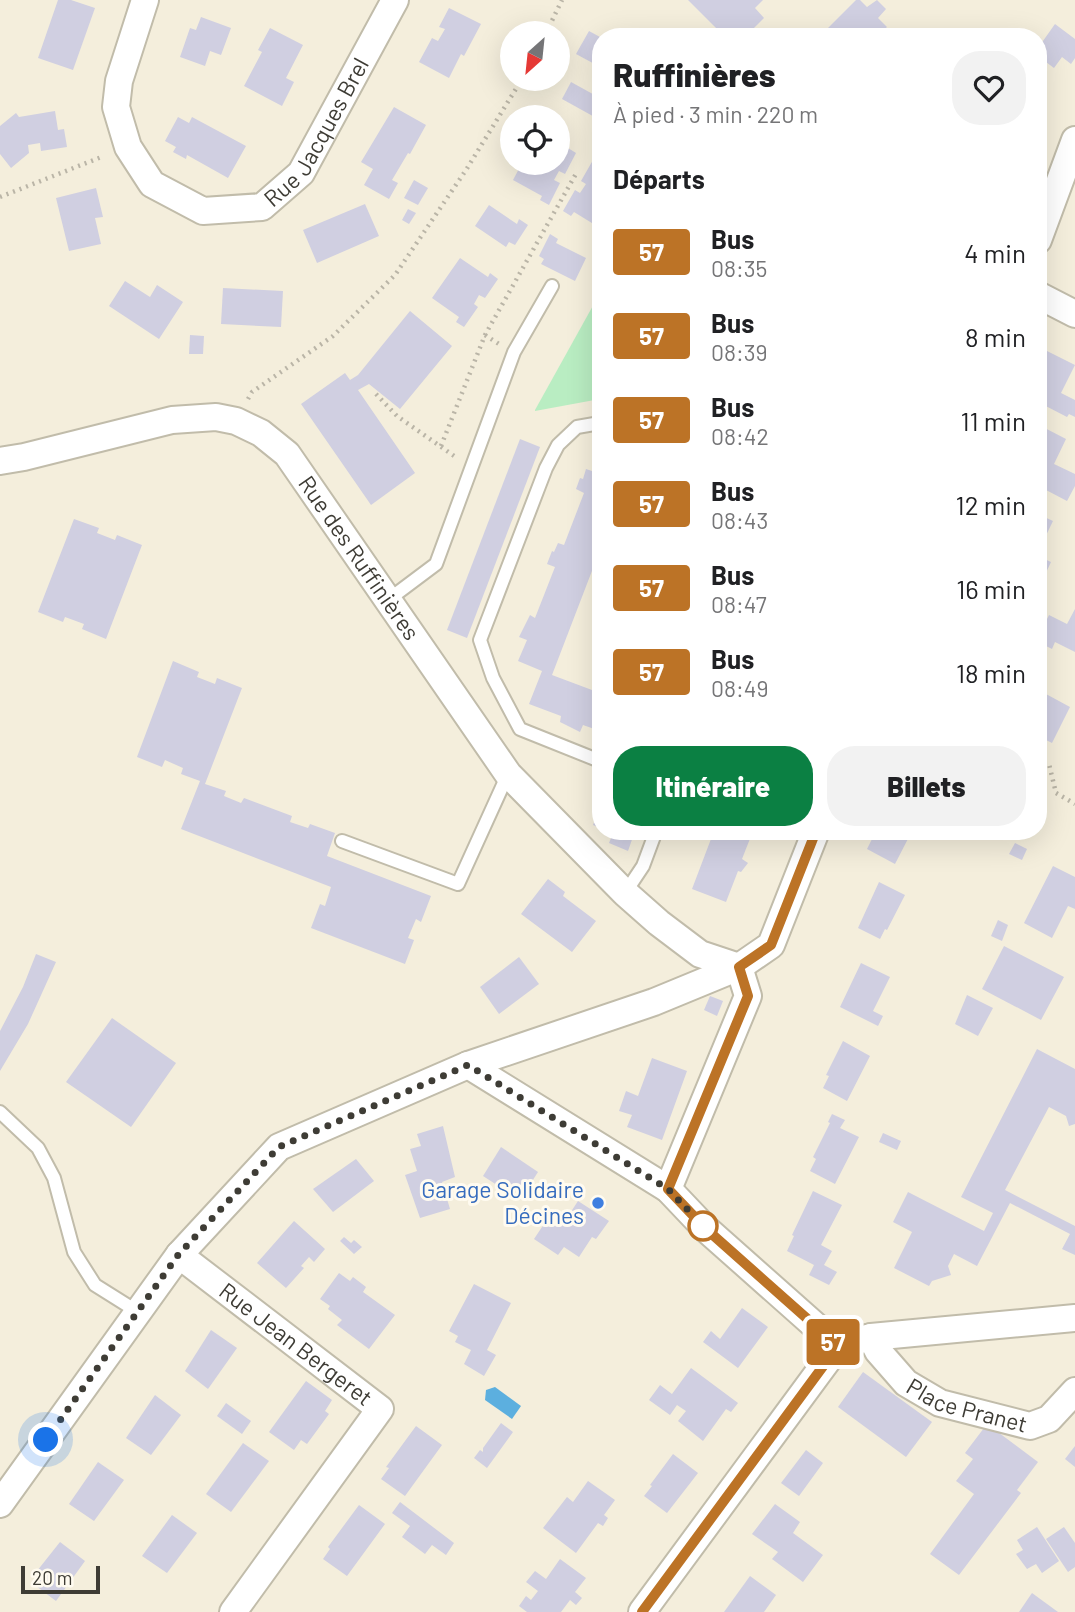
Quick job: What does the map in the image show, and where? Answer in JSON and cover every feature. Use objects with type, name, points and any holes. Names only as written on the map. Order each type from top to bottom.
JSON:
[{"type":"street","name":"Rue Jacques Brel","points":[[145,0],[119,81],[116,107],[128,147],[152,184],[203,211],[262,206],[301,173],[395,0]]},
{"type":"street","points":[[1047,193],[1075,140]]},
{"type":"street","points":[[1047,300],[1075,314]]},
{"type":"street","name":"Rue des Ruffinières","points":[[0,461],[172,420],[216,417],[236,421],[261,433],[286,454],[508,774],[625,893],[669,931],[701,954],[739,967]]},
{"type":"street","points":[[0,1504],[178,1255],[279,1147],[468,1065],[654,1002],[739,967],[771,945],[812,840]]},
{"type":"street","points":[[668,1189],[748,996],[739,967]]},
{"type":"street","points":[[468,1065],[668,1189],[705,1228],[838,1346]]},
{"type":"street","name":"Rue Jean Bergeret","points":[[178,1255],[380,1409],[233,1612]]},
{"type":"street","points":[[642,1612],[838,1346],[871,1336],[1075,1318]]},
{"type":"street","name":"Place Pranet","points":[[871,1336],[878,1351],[906,1383],[940,1403],[1030,1426],[1049,1419],[1075,1391]]},
{"type":"lane","points":[[388,600],[436,564],[514,352],[552,286]]},
{"type":"lane","points":[[592,424],[577,427],[558,445],[546,468],[480,640],[493,678],[520,729],[592,758]]},
{"type":"lane","points":[[342,841],[458,884],[508,774]]},
{"type":"lane","points":[[625,893],[643,866],[653,840]]},
{"type":"lane","points":[[0,1112],[38,1149],[54,1178],[74,1252],[95,1285],[138,1312]]},
{"type":"path","points":[[552,21],[562,0]]},
{"type":"path","points":[[236,421],[252,392],[333,336],[396,275],[467,170],[515,91]]},
{"type":"path","points":[[0,197],[128,147]]},
{"type":"path","points":[[441,446],[485,335],[577,172]]},
{"type":"path","points":[[376,394],[397,416],[471,468]]},
{"type":"path","points":[[1047,763],[1056,793],[1075,804]]},
{"type":"green space","points":[[592,307],[592,400],[535,410]]},
{"type":"water","points":[[495,1387],[521,1406],[512,1419],[485,1400],[486,1390]]},
{"type":"building","points":[[58,0],[71,0],[95,8],[73,70],[38,58]]},
{"type":"building","points":[[688,0],[763,0],[755,8],[764,18],[754,28],[716,28]]},
{"type":"building","points":[[856,0],[860,0],[867,7],[877,0],[886,9],[878,18],[886,28],[828,28]]},
{"type":"building","points":[[449,8],[481,24],[449,78],[419,62],[432,38],[438,41],[445,29],[439,27]]},
{"type":"building","points":[[201,17],[231,28],[221,55],[210,51],[205,66],[180,57],[190,28],[196,30]]},
{"type":"building","points":[[1055,24],[1075,39],[1075,58],[1071,64],[1062,57],[1054,68],[1047,63],[1047,35]]},
{"type":"building","points":[[270,28],[303,45],[286,78],[294,82],[282,106],[244,86],[262,52],[258,50]]},
{"type":"building","points":[[589,31],[592,33],[592,63],[576,54]]},
{"type":"building","points":[[571,82],[592,94],[592,116],[562,99],[566,91],[570,91]]},
{"type":"building","points":[[394,107],[426,125],[392,180],[398,183],[389,199],[364,185],[373,169],[361,162]]},
{"type":"building","points":[[55,111],[58,130],[64,129],[67,147],[41,151],[40,143],[28,145],[29,153],[11,168],[0,154],[0,126],[16,113],[19,117]]},
{"type":"building","points":[[178,117],[189,123],[192,117],[246,146],[228,178],[187,155],[186,159],[173,152],[176,147],[165,141]]},
{"type":"building","points":[[570,149],[576,153],[570,164]]},
{"type":"building","points":[[592,162],[592,223],[574,212],[571,216],[563,211],[575,190],[580,193],[586,184],[581,181]]},
{"type":"building","points":[[516,175],[557,175],[554,180],[560,183],[549,205],[540,200],[542,196],[513,180]]},
{"type":"building","points":[[414,180],[428,188],[418,205],[404,198]]},
{"type":"building","points":[[96,188],[103,217],[95,218],[101,244],[69,251],[56,198]]},
{"type":"building","points":[[365,204],[379,236],[317,263],[303,230]]},
{"type":"building","points":[[489,205],[517,224],[519,219],[528,225],[515,245],[509,242],[506,247],[475,226]]},
{"type":"building","points":[[408,209],[416,213],[409,224],[402,220]]},
{"type":"building","points":[[550,234],[558,239],[556,243],[586,258],[575,281],[541,264],[544,259],[539,256]]},
{"type":"building","points":[[460,258],[488,277],[490,273],[498,279],[485,298],[479,295],[474,304],[478,307],[464,327],[456,322],[459,317],[432,298]]},
{"type":"building","points":[[125,281],[150,297],[157,285],[183,302],[159,339],[109,306]]},
{"type":"building","points":[[223,288],[283,291],[281,327],[221,324]]},
{"type":"building","points":[[410,311],[452,346],[400,409],[369,384],[358,390],[415,473],[371,505],[301,404],[345,373],[350,380],[358,375]]},
{"type":"building","points":[[190,335],[204,336],[203,354],[189,354]]},
{"type":"building","points":[[1047,351],[1075,365],[1061,393],[1075,400],[1075,417],[1069,414],[1067,417],[1047,407]]},
{"type":"building","points":[[1047,429],[1066,439],[1054,464],[1075,474],[1075,486],[1067,501],[1047,491]]},
{"type":"building","points":[[520,439],[540,447],[467,638],[447,630]]},
{"type":"building","points":[[586,469],[592,471],[592,571],[552,675],[592,690],[592,728],[583,725],[580,732],[560,722],[561,716],[529,704],[542,671],[518,661],[527,640],[519,637],[530,615],[535,618],[555,567],[547,564],[558,543],[564,545],[584,493],[576,489]]},
{"type":"building","points":[[1047,518],[1053,521],[1047,533]]},
{"type":"building","points":[[74,519],[99,528],[97,533],[115,540],[117,535],[142,545],[106,639],[82,629],[84,624],[65,617],[63,622],[38,612]]},
{"type":"building","points":[[1075,609],[1075,652],[1055,642],[1052,649],[1047,646],[1049,615],[1067,624]]},
{"type":"building","points":[[173,661],[199,672],[197,677],[215,684],[217,678],[242,688],[205,784],[226,791],[224,796],[241,803],[244,798],[292,816],[290,822],[308,828],[310,824],[335,833],[327,856],[431,896],[421,922],[416,919],[408,938],[414,940],[405,964],[311,928],[320,904],[325,906],[331,887],[181,829],[200,781],[181,774],[183,768],[165,760],[162,767],[137,757]]},
{"type":"building","points":[[1047,695],[1070,707],[1052,743],[1047,740]]},
{"type":"building","points":[[610,840],[632,840],[628,851],[609,843]]},
{"type":"building","points":[[711,840],[749,840],[742,859],[748,863],[741,872],[738,871],[726,902],[692,889]]},
{"type":"building","points":[[872,840],[907,840],[895,864],[867,849]]},
{"type":"building","points":[[1015,843],[1027,849],[1022,860],[1009,854]]},
{"type":"building","points":[[1053,866],[1075,877],[1075,909],[1068,906],[1052,938],[1024,923]]},
{"type":"building","points":[[548,879],[565,892],[563,896],[596,921],[572,952],[521,914]]},
{"type":"building","points":[[879,882],[905,895],[880,939],[858,928]]},
{"type":"building","points":[[998,920],[1008,925],[1002,941],[991,936]]},
{"type":"building","points":[[1004,946],[1064,977],[1041,1020],[982,989]]},
{"type":"building","points":[[36,954],[56,962],[28,1024],[0,1071],[0,1031],[23,987]]},
{"type":"building","points":[[519,957],[539,984],[499,1014],[480,987]]},
{"type":"building","points":[[861,963],[890,977],[873,1011],[883,1016],[878,1026],[840,1007]]},
{"type":"building","points":[[967,995],[993,1008],[978,1036],[955,1024]]},
{"type":"building","points":[[710,996],[723,1001],[717,1016],[704,1010]]},
{"type":"building","points":[[112,1018],[176,1063],[131,1127],[66,1082]]},
{"type":"building","points":[[843,1041],[870,1056],[847,1101],[823,1088],[829,1076],[826,1075]]},
{"type":"building","points":[[1037,1049],[1075,1069],[1075,1124],[1069,1126],[1066,1116],[1049,1107],[1005,1190],[1075,1226],[1075,1255],[1062,1249],[1070,1234],[1010,1203],[977,1266],[954,1254],[948,1266],[951,1275],[932,1281],[929,1286],[894,1268],[912,1232],[893,1222],[908,1192],[984,1231],[993,1213],[961,1197]]},
{"type":"building","points":[[652,1058],[687,1071],[662,1140],[627,1127],[632,1115],[619,1111],[626,1091],[638,1096]]},
{"type":"building","points":[[832,1114],[845,1120],[840,1128],[859,1137],[835,1184],[810,1171],[816,1159],[813,1157]]},
{"type":"building","points":[[443,1126],[455,1177],[442,1182],[450,1209],[420,1218],[405,1175],[417,1171],[410,1149],[421,1146],[417,1134]]},
{"type":"building","points":[[883,1133],[901,1141],[897,1150],[879,1142]]},
{"type":"building","points":[[501,1147],[538,1172],[520,1200],[483,1176]]},
{"type":"building","points":[[356,1159],[374,1181],[333,1212],[313,1189]]},
{"type":"building","points":[[813,1191],[842,1205],[821,1245],[832,1251],[824,1265],[837,1272],[829,1285],[809,1275],[814,1265],[787,1251]]},
{"type":"building","points":[[578,1201],[609,1221],[596,1239],[592,1237],[579,1257],[564,1247],[558,1255],[534,1239],[550,1215],[563,1224]]},
{"type":"building","points":[[294,1221],[325,1249],[314,1262],[309,1257],[301,1266],[304,1268],[286,1288],[257,1263]]},
{"type":"building","points":[[344,1237],[351,1243],[354,1240],[362,1247],[354,1254],[340,1241]]},
{"type":"building","points":[[339,1273],[350,1281],[353,1277],[366,1287],[363,1292],[395,1315],[369,1349],[337,1325],[342,1320],[320,1299]]},
{"type":"building","points":[[474,1284],[511,1303],[487,1350],[496,1355],[484,1376],[464,1364],[471,1350],[455,1342],[458,1336],[449,1331]]},
{"type":"building","points":[[742,1308],[768,1327],[738,1368],[703,1342],[711,1331],[720,1339]]},
{"type":"building","points":[[211,1330],[237,1348],[208,1389],[185,1371]]},
{"type":"building","points":[[691,1368],[738,1403],[731,1412],[726,1409],[703,1441],[678,1421],[686,1411],[677,1405],[670,1415],[649,1400],[660,1385],[672,1394]]},
{"type":"building","points":[[863,1372],[932,1422],[906,1457],[838,1407]]},
{"type":"building","points":[[306,1381],[332,1400],[325,1411],[329,1414],[307,1444],[301,1440],[294,1450],[269,1432]]},
{"type":"building","points":[[155,1395],[181,1415],[151,1455],[126,1438]]},
{"type":"building","points":[[226,1403],[251,1421],[242,1434],[217,1416]]},
{"type":"building","points":[[501,1423],[513,1432],[487,1468],[474,1458],[480,1450],[483,1452],[483,1448]]},
{"type":"building","points":[[987,1424],[1038,1462],[1017,1490],[1021,1493],[959,1575],[930,1554],[974,1494],[956,1481],[973,1459],[965,1453]]},
{"type":"building","points":[[416,1426],[442,1445],[405,1496],[381,1479],[389,1468],[386,1467]]},
{"type":"building","points":[[243,1443],[269,1461],[231,1512],[206,1494]]},
{"type":"building","points":[[1075,1446],[1075,1467],[1065,1459]]},
{"type":"building","points":[[806,1450],[823,1463],[799,1496],[781,1483]]},
{"type":"building","points":[[673,1454],[698,1473],[667,1513],[644,1496]]},
{"type":"building","points":[[98,1462],[124,1480],[94,1521],[69,1504]]},
{"type":"building","points":[[588,1481],[615,1500],[604,1515],[608,1518],[603,1526],[598,1523],[576,1553],[543,1528],[567,1497],[573,1502]]},
{"type":"building","points":[[400,1502],[454,1543],[446,1555],[432,1545],[425,1554],[402,1537],[410,1526],[392,1513]]},
{"type":"building","points":[[775,1504],[800,1522],[793,1533],[823,1555],[803,1582],[772,1559],[778,1552],[752,1534]]},
{"type":"building","points":[[359,1505],[385,1524],[347,1576],[323,1559],[330,1549],[328,1547]]},
{"type":"building","points":[[172,1515],[197,1533],[167,1573],[142,1556]]},
{"type":"building","points":[[1037,1527],[1059,1561],[1042,1573],[1036,1564],[1027,1569],[1016,1554],[1023,1550],[1017,1540]]},
{"type":"building","points":[[1064,1527],[1075,1543],[1075,1567],[1068,1572],[1046,1539]]},
{"type":"building","points":[[60,1542],[85,1561],[56,1601],[32,1583],[39,1573],[37,1571]]},
{"type":"building","points":[[560,1559],[586,1578],[575,1592],[582,1598],[576,1605],[570,1600],[561,1612],[527,1612],[519,1606],[526,1596],[531,1600],[538,1591],[526,1582],[535,1571],[546,1579]]},
{"type":"building","points":[[750,1576],[776,1595],[764,1612],[724,1612]]},
{"type":"building","points":[[1032,1593],[1058,1612],[1019,1612]]},
{"type":"bus line","name":"57","points":[[642,1612],[838,1346],[705,1228],[668,1189],[748,996],[739,967],[771,945],[812,840]]},
{"type":"place","name":"Garage Solidaire Décines","points":[[598,1203]]},
{"type":"route","points":[[46,1440],[178,1255],[279,1147],[468,1065],[668,1189],[705,1228],[703,1226]]}]
